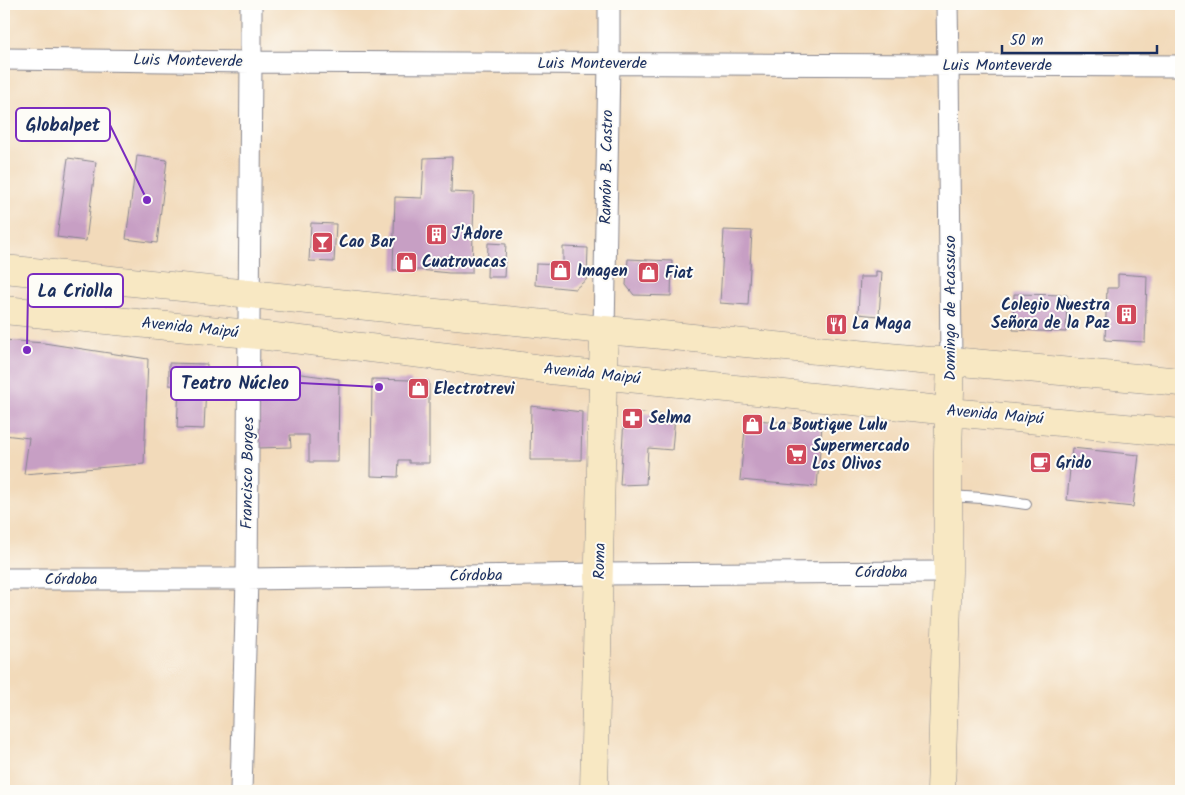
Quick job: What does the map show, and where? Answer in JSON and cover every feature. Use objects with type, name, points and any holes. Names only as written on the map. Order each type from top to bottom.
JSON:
[{"type":"main road","points":[[4,269],[604,330],[930,361],[951,361],[1181,382]]},
{"type":"main road","name":"Avenida Maipú","points":[[4,310],[249,334],[603,376],[950,412],[1181,433]]},
{"type":"main road","name":"Roma","points":[[594,791],[604,330]]},
{"type":"main road","name":"Domingo de Acassuso","points":[[941,791],[948,572],[948,451],[951,361]]},
{"type":"street","name":"Francisco Borges","points":[[241,791],[247,579],[251,4]]},
{"type":"street","name":"Ramón B. Castro","points":[[604,330],[609,4]]},
{"type":"street","name":"Domingo de Acassuso","points":[[947,4],[951,361]]},
{"type":"street","name":"Luis Monteverde","points":[[4,59],[252,62],[1181,66]]},
{"type":"street","name":"Córdoba","points":[[4,579],[247,579],[948,572]]},
{"type":"lane","points":[[948,496],[1026,504]]},
{"type":"building","points":[[137,156],[167,160],[157,243],[126,239]]},
{"type":"building","points":[[452,157],[451,192],[474,193],[472,273],[393,270],[395,197],[422,198],[424,158]]},
{"type":"building","points":[[68,158],[96,162],[86,241],[57,237]]},
{"type":"building","name":"Cao Bar","points":[[311,223],[336,224],[334,262],[309,261]]},
{"type":"building","points":[[724,230],[752,231],[748,305],[720,303]]},
{"type":"building","points":[[488,243],[506,244],[504,277],[487,277]]},
{"type":"building","name":"Imagen","points":[[563,247],[588,248],[587,279],[575,289],[535,285],[536,264],[563,265]]},
{"type":"building","name":"Fiat","points":[[628,259],[672,261],[671,296],[634,295],[626,285]]},
{"type":"building","points":[[876,271],[882,272],[879,316],[858,314],[860,277],[876,277]]},
{"type":"building","name":"Colegio Nuestra Señora de la Paz","points":[[1118,274],[1147,276],[1145,342],[1105,340],[1107,288],[1118,288]]},
{"type":"building","points":[[1014,294],[1067,295],[1066,332],[1013,330]]},
{"type":"building","points":[[4,340],[44,343],[148,359],[144,464],[24,474],[29,438],[4,435]]},
{"type":"building","points":[[169,363],[207,364],[204,429],[177,428],[179,386],[169,385]]},
{"type":"building","points":[[256,368],[339,379],[338,462],[309,462],[309,435],[290,435],[291,447],[257,448]]},
{"type":"building","points":[[372,379],[429,382],[429,463],[409,463],[409,460],[399,460],[398,477],[371,476]]},
{"type":"building","points":[[531,406],[582,412],[581,460],[530,460]]},
{"type":"building","points":[[631,412],[675,416],[672,450],[648,448],[646,484],[620,485],[624,418]]},
{"type":"building","name":"Supermercado Los Olivos","points":[[746,419],[822,426],[817,487],[740,480]]},
{"type":"building","points":[[1072,448],[1139,455],[1133,507],[1067,500]]},
{"type":"building","points":[[1180,536],[1181,599],[1176,599]]},
{"type":"place","name":"Globalpet","points":[[147,200]]},
{"type":"place","name":"J'Adore","points":[[436,234]]},
{"type":"place","name":"Cao Bar","points":[[323,242]]},
{"type":"place","name":"Cuatrovacas","points":[[406,262]]},
{"type":"place","name":"Imagen","points":[[561,271]]},
{"type":"place","name":"Fiat","points":[[649,273]]},
{"type":"place","name":"Colegio Nuestra Señora de la Paz","points":[[1126,314]]},
{"type":"place","name":"La Maga","points":[[836,324]]},
{"type":"place","name":"La Criolla","points":[[27,350]]},
{"type":"place","name":"Teatro Núcleo","points":[[379,387]]},
{"type":"place","name":"Electrotrevi","points":[[418,389]]},
{"type":"place","name":"Selma","points":[[633,418]]},
{"type":"place","name":"La Boutique Lulu","points":[[753,425]]},
{"type":"place","name":"Supermercado Los Olivos","points":[[796,455]]},
{"type":"place","name":"Grido","points":[[1040,463]]}]
